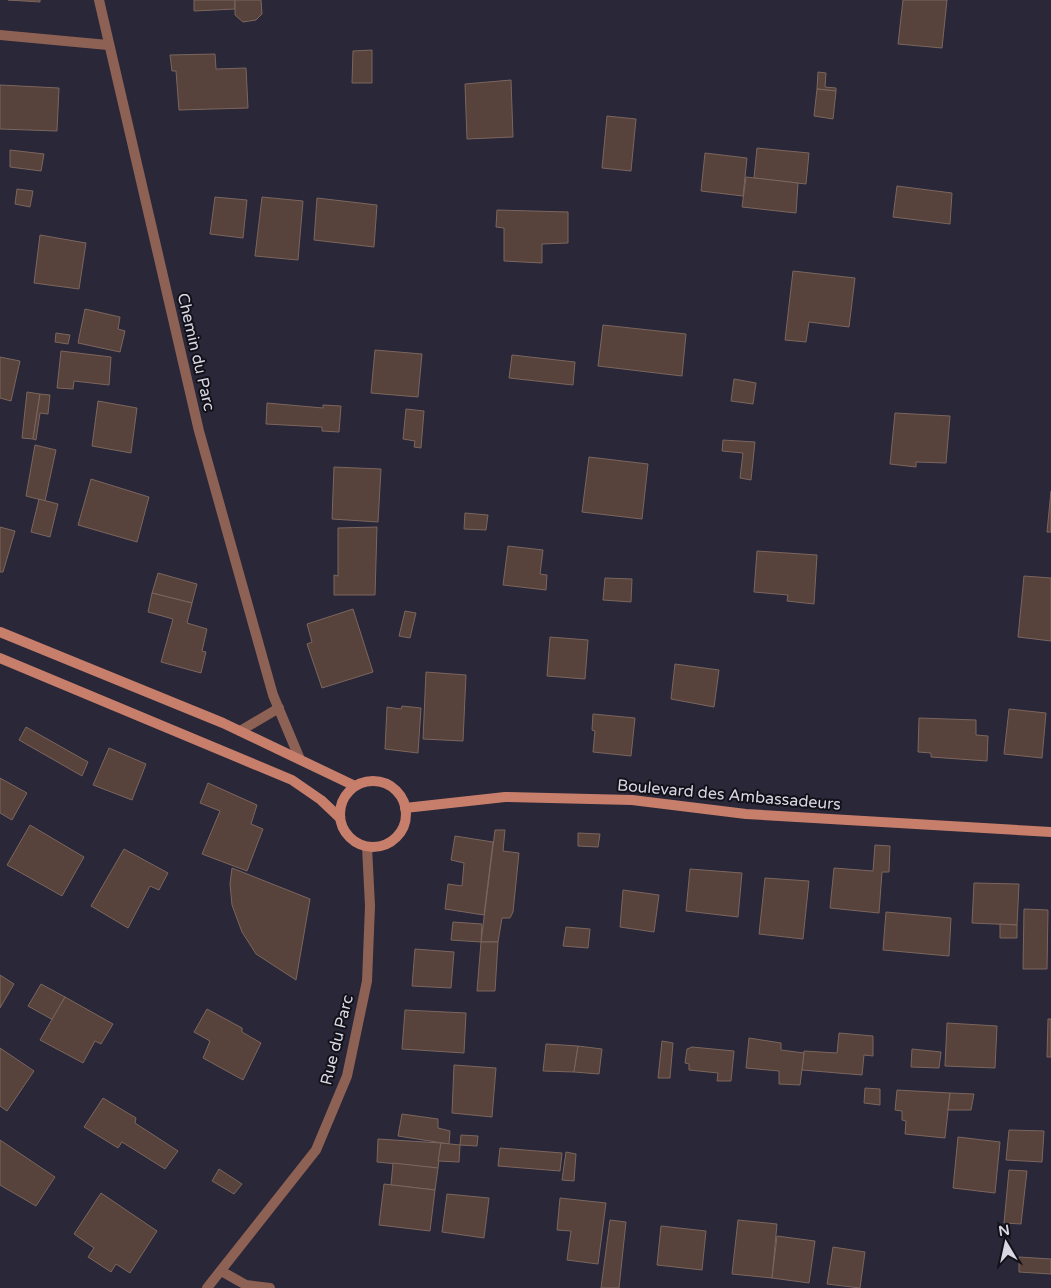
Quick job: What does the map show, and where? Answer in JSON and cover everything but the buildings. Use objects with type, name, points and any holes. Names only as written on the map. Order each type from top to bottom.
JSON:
[{"type":"main road","points":[[0,632],[240,731],[355,786]]},
{"type":"main road","points":[[0,658],[292,780],[321,800],[339,817]]},
{"type":"main road","points":[[370,782],[386,784],[402,798],[406,808],[406,819],[397,838],[378,847],[367,847],[348,837],[342,828],[339,817],[343,800],[355,786],[370,782]]},
{"type":"main road","name":"Boulevard des Ambassadeurs","points":[[406,808],[505,797],[632,800],[746,814],[1051,832]]},
{"type":"street","name":"Chemin du Parc","points":[[99,0],[199,431],[271,685],[299,758]]},
{"type":"street","points":[[0,35],[108,45]]},
{"type":"street","points":[[240,731],[279,708]]},
{"type":"street","name":"Rue du Parc","points":[[207,1288],[316,1150],[347,1076],[367,981],[370,906],[367,847]]},
{"type":"street","points":[[222,1271],[246,1285],[270,1288]]}]
